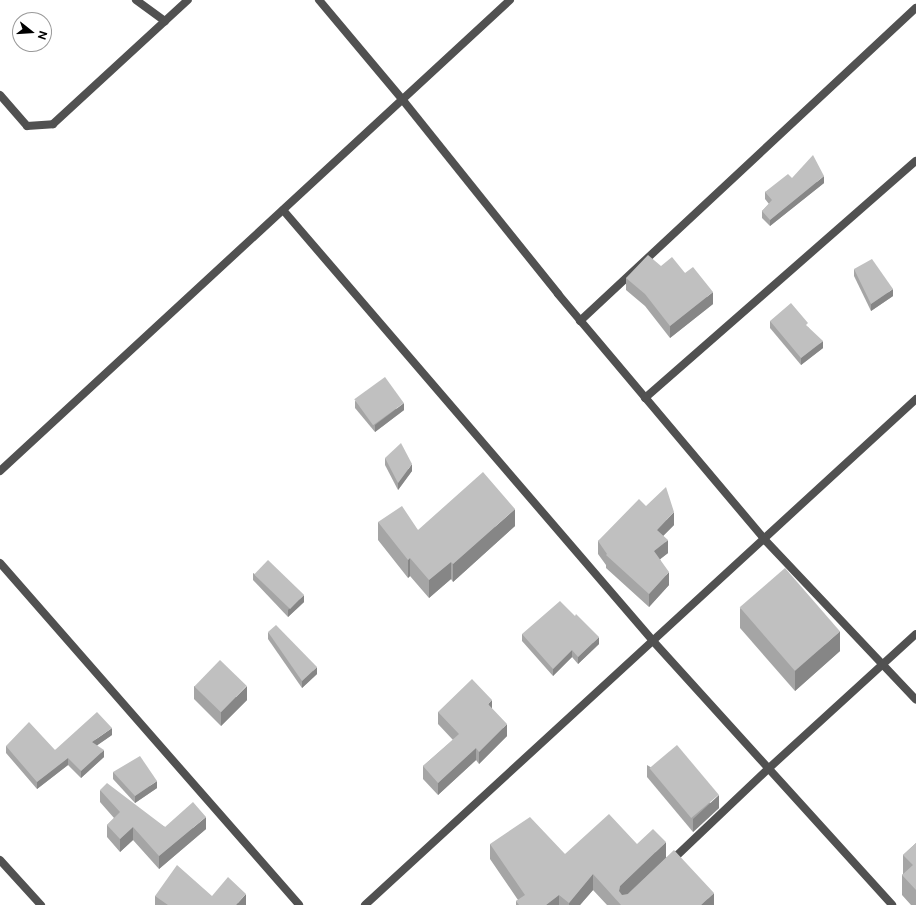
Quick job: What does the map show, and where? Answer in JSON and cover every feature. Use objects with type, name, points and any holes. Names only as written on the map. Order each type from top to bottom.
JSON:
[{"type":"street","points":[[136,0],[165,21]]},
{"type":"street","points":[[0,95],[28,126],[53,124],[188,0]]},
{"type":"street","points":[[319,0],[402,99],[580,321],[764,539],[916,700]]},
{"type":"street","points":[[0,471],[510,0]]},
{"type":"street","points":[[580,321],[916,8]]},
{"type":"street","points":[[645,398],[916,160]]},
{"type":"street","points":[[283,210],[653,641],[892,905]]},
{"type":"street","points":[[365,905],[916,399]]},
{"type":"street","points":[[0,563],[299,905]]},
{"type":"street","points":[[665,867],[768,768],[916,634]]},
{"type":"street","points":[[0,860],[42,905]]},
{"type":"building","points":[[813,155],[824,176],[770,220],[762,211],[772,200],[765,192],[788,174],[792,178]]},
{"type":"building","points":[[648,255],[661,266],[672,257],[685,273],[693,267],[713,292],[670,326],[645,294],[626,278]]},
{"type":"building","points":[[872,259],[893,289],[871,304],[854,269]]},
{"type":"building","points":[[791,303],[808,323],[806,325],[823,341],[801,358],[770,321]]},
{"type":"building","points":[[385,377],[404,403],[373,425],[354,399]]},
{"type":"building","points":[[401,443],[412,464],[398,483],[385,458]]},
{"type":"building","points":[[483,472],[515,509],[453,564],[451,562],[429,580],[410,558],[408,560],[378,522],[402,506],[418,530]]},
{"type":"building","points":[[666,487],[674,512],[657,530],[668,540],[654,551],[669,572],[649,594],[606,555],[607,554],[598,541],[639,499],[646,506]]},
{"type":"building","points":[[268,560],[304,595],[290,609],[254,574]]},
{"type":"building","points":[[785,568],[840,631],[795,671],[740,607]]},
{"type":"building","points":[[560,601],[575,616],[576,614],[599,637],[578,657],[572,650],[553,669],[522,634]]},
{"type":"building","points":[[276,625],[317,667],[302,681],[268,632]]},
{"type":"building","points":[[220,660],[247,686],[221,712],[194,687]]},
{"type":"building","points":[[472,679],[492,700],[488,704],[507,724],[479,752],[476,748],[438,783],[423,766],[459,734],[438,712]]},
{"type":"building","points":[[97,712],[112,728],[92,742],[104,750],[81,771],[68,758],[37,782],[6,746],[29,722],[55,750]]},
{"type":"building","points":[[677,745],[719,795],[691,818],[649,768]]},
{"type":"building","points":[[140,756],[157,781],[135,796],[113,772]]},
{"type":"building","points":[[107,783],[165,827],[193,802],[206,817],[159,856],[133,827],[120,839],[107,825],[120,812],[100,790]]},
{"type":"building","points":[[609,814],[637,844],[653,829],[666,842],[620,886],[619,891],[622,895],[628,894],[674,850],[714,893],[701,905],[621,905],[593,874],[569,903],[559,895],[546,905],[519,905],[516,901],[525,895],[490,844],[530,817],[565,854]]},
{"type":"building","points":[[916,843],[916,890],[902,875],[913,865],[903,855]]},
{"type":"building","points":[[177,865],[212,896],[228,877],[246,894],[236,905],[168,905],[155,896]]}]
